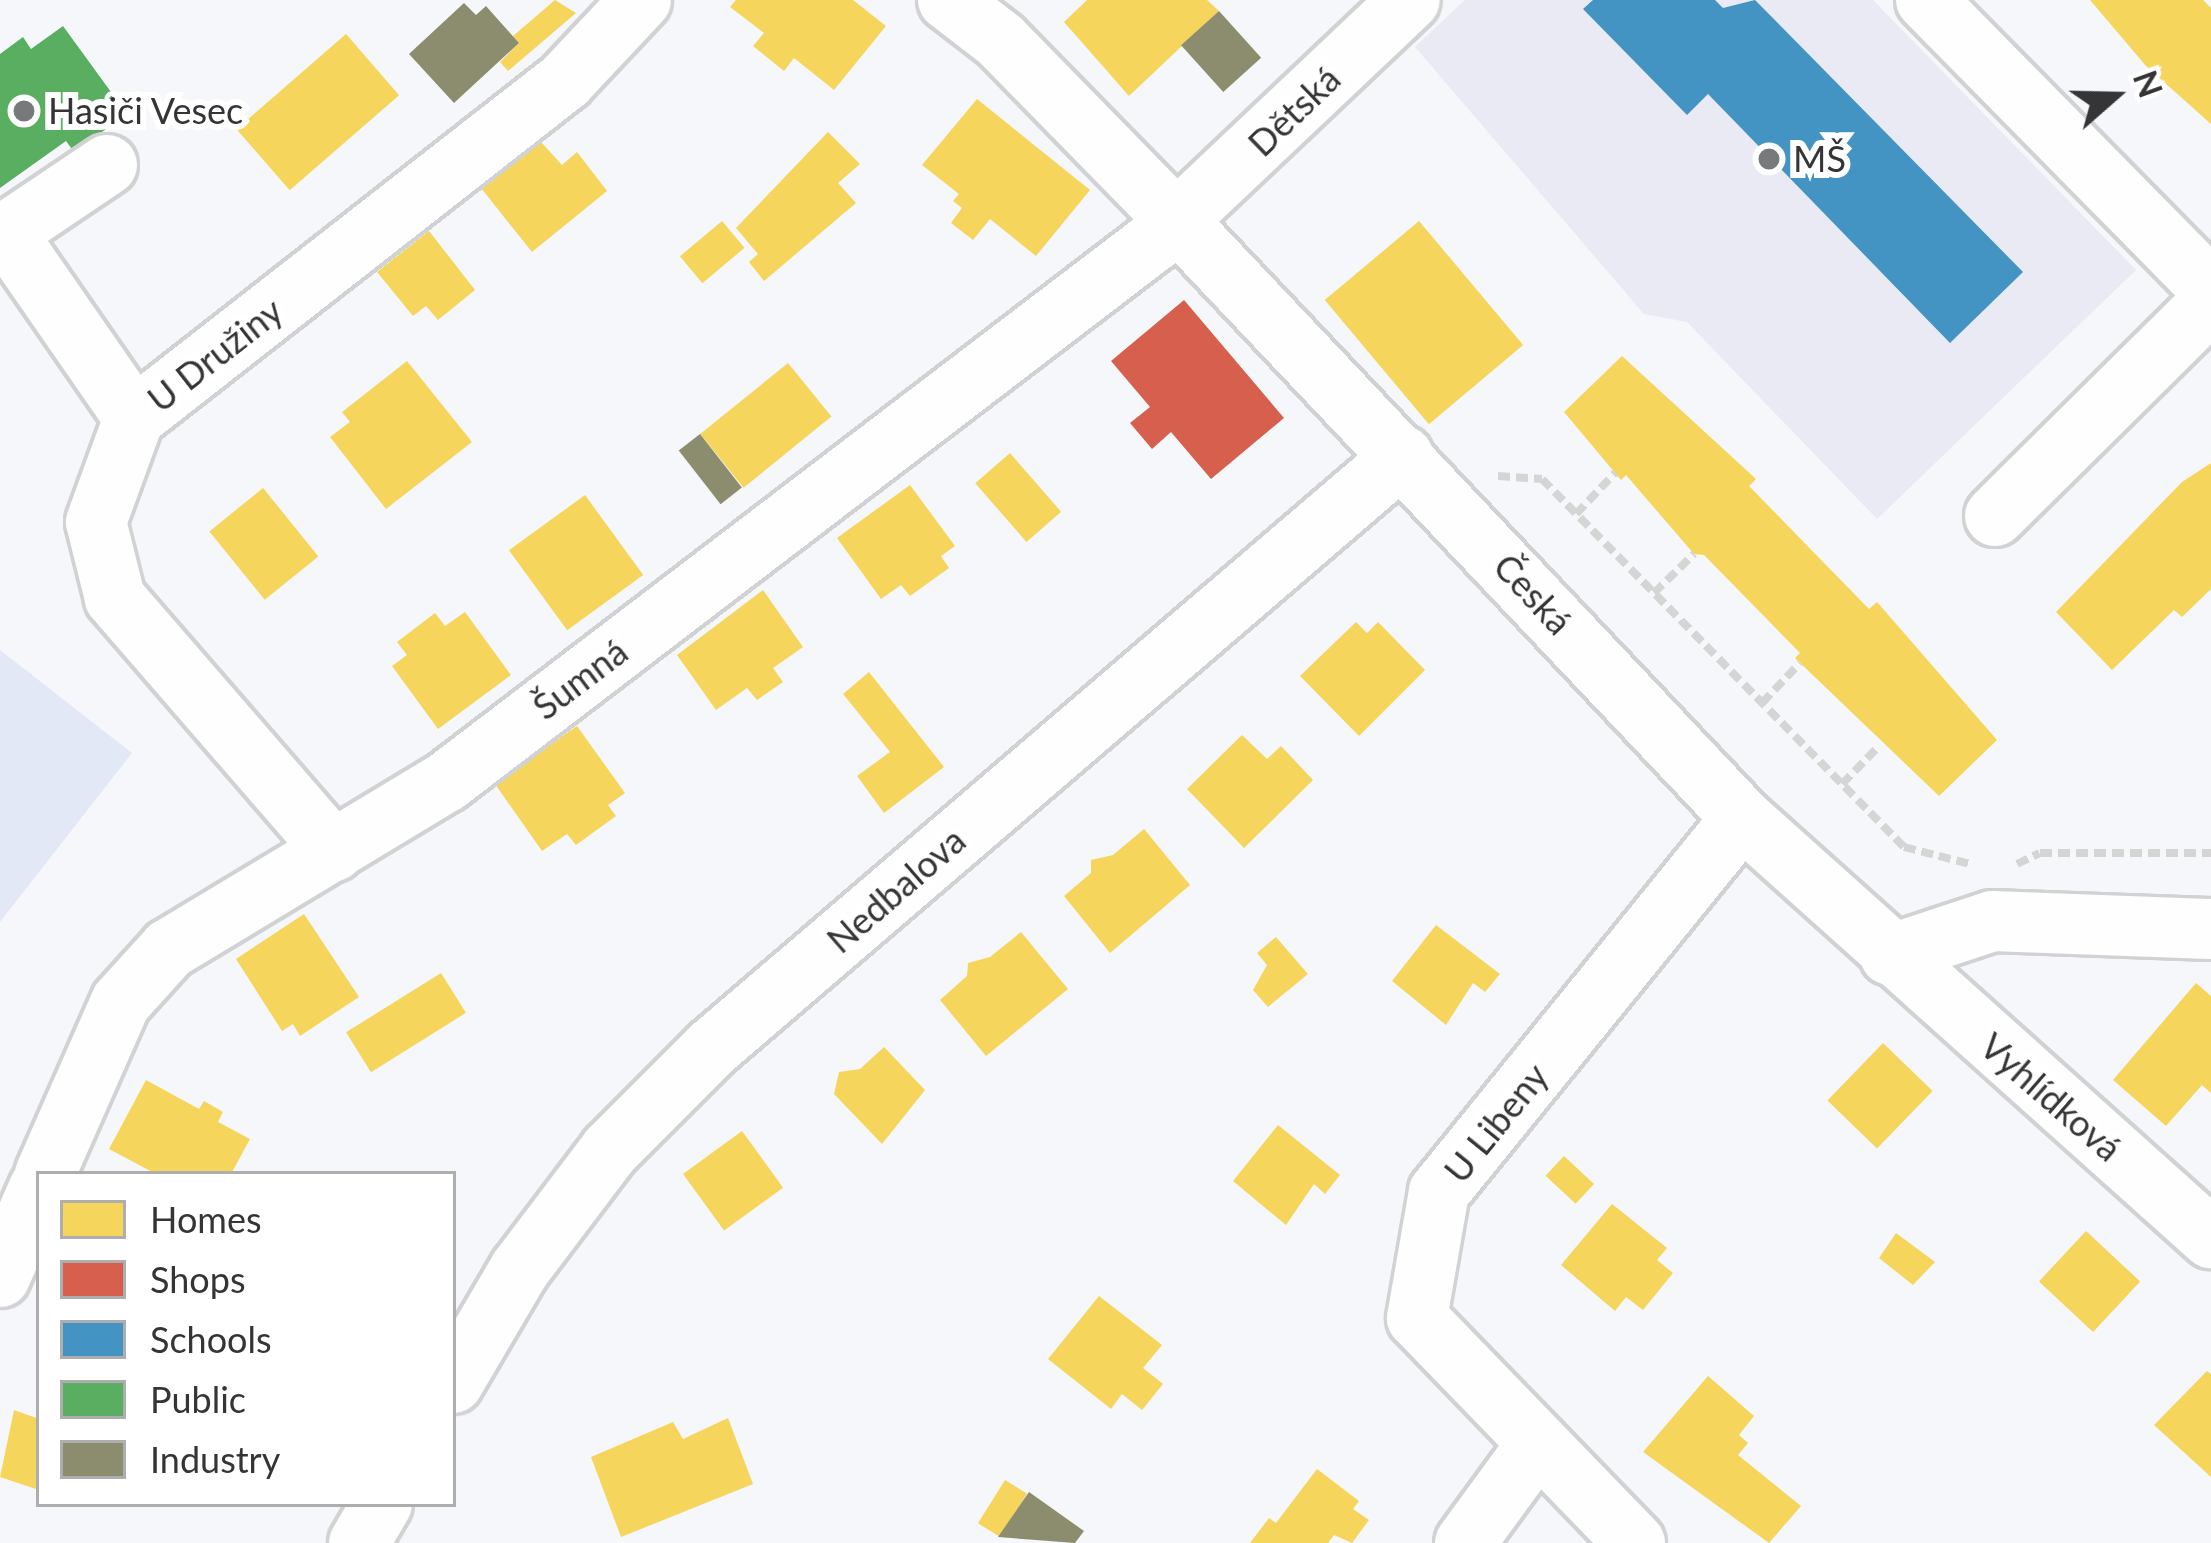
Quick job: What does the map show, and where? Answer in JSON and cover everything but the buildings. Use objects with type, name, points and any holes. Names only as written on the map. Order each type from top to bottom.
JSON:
[{"type":"street","name":"U Družiny","points":[[334,851],[115,598],[96,522],[134,418],[565,81],[641,0]]},
{"type":"street","name":"Česká","points":[[948,0],[1000,40],[1178,222],[1742,818],[1891,955]]},
{"type":"street","name":"Dětská","points":[[1178,222],[1410,0]]},
{"type":"street","points":[[1926,0],[2211,289]]},
{"type":"street","points":[[106,166],[6,233],[134,418]]},
{"type":"street","name":"Šumná","points":[[46,1171],[121,1001],[169,949],[446,782],[1178,222]]},
{"type":"street","points":[[1995,516],[2211,302]]},
{"type":"street","name":"Nedbalova","points":[[456,1378],[520,1269],[610,1150],[712,1048],[1403,456]]},
{"type":"street","name":"U Libeny","points":[[1635,1543],[1417,1318],[1439,1192],[1742,818]]},
{"type":"street","points":[[1891,955],[1992,921],[2211,928]]},
{"type":"street","name":"Vyhlídková","points":[[1891,955],[2211,1238]]},
{"type":"street","points":[[0,1277],[36,1195]]},
{"type":"street","points":[[1465,1543],[1538,1443]]},
{"type":"street","points":[[359,1543],[380,1507]]},
{"type":"path","points":[[1576,514],[1615,473]]},
{"type":"path","points":[[1483,475],[1541,479],[1904,848],[1980,866]]},
{"type":"path","points":[[1654,592],[1694,554]]},
{"type":"path","points":[[1762,703],[1801,663]]},
{"type":"path","points":[[1841,784],[1880,745]]},
{"type":"path","points":[[1999,871],[2040,853],[2211,853]]},
{"type":"shaded area","name":"MŠ","points":[[1465,0],[1873,0],[2136,270],[1877,519],[1687,322],[1644,314],[1415,47]]},
{"type":"shaded area","points":[[0,650],[132,753],[0,922]]},
{"type":"place","name":"Hasiči Vesec","points":[[24,111]]},
{"type":"place","name":"MŠ","points":[[1769,159]]}]
